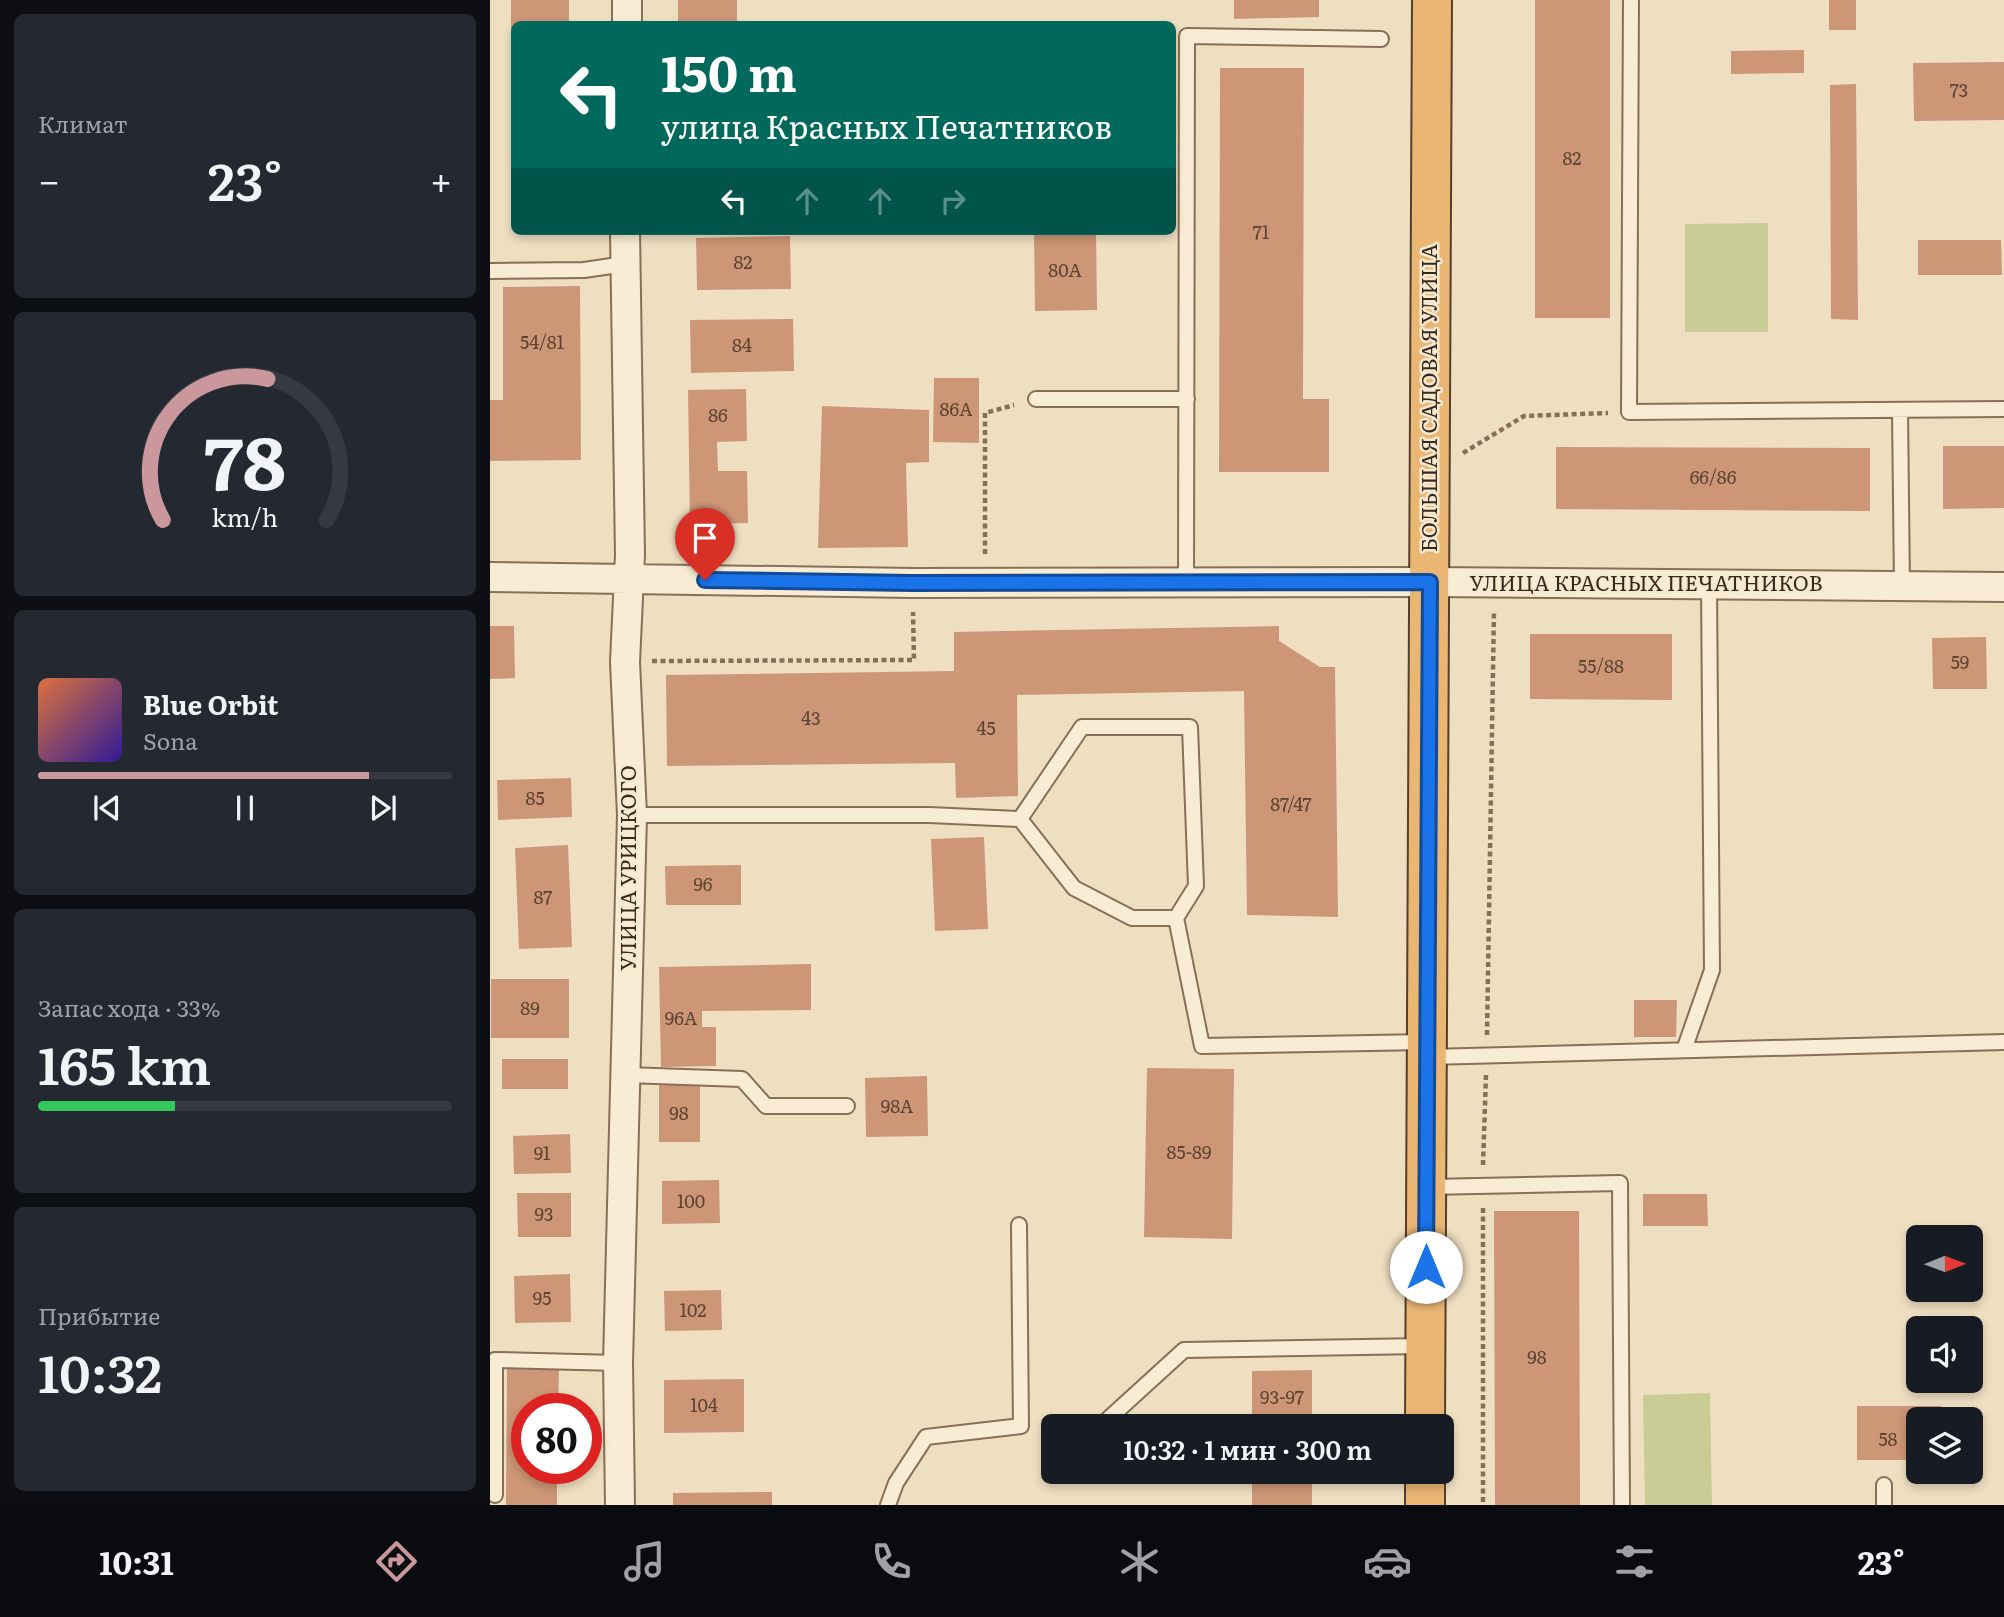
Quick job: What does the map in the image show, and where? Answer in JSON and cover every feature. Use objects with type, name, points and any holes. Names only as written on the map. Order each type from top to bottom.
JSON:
[{"type":"highway","name":"БОЛЬШАЯ САДОВАЯ УЛИЦА","points":[[1425,1414],[1432,0]]},
{"type":"highway","points":[[1424,1505],[1425,1484]]},
{"type":"street","points":[[627,0],[627,21]]},
{"type":"street","name":"УЛИЦА УРИЦКОГО","points":[[620,1505],[618,1363],[632,816],[625,662],[626,578],[630,555],[625,235]]},
{"type":"street","name":"УЛИЦА КРАСНЫХ ПЕЧАТНИКОВ","points":[[490,577],[912,583],[1430,582],[2004,587]]},
{"type":"lane","points":[[1631,0],[1629,412],[2004,410]]},
{"type":"lane","points":[[1186,583],[1187,36],[1381,39]]},
{"type":"lane","points":[[490,271],[584,270],[625,264]]},
{"type":"lane","points":[[1035,399],[1187,399]]},
{"type":"lane","points":[[1900,410],[1902,586]]},
{"type":"lane","points":[[1684,1050],[1712,970],[1709,585]]},
{"type":"lane","points":[[1020,819],[1083,727],[1190,727],[1196,886],[1175,918],[1202,1046],[1427,1050],[1487,1055],[2004,1042]]},
{"type":"lane","points":[[632,816],[929,815],[1020,819],[1074,888],[1132,918],[1175,918]]},
{"type":"lane","points":[[626,1075],[742,1079],[766,1106],[846,1106]]},
{"type":"lane","points":[[1426,1187],[1620,1183],[1622,1505]]},
{"type":"lane","points":[[888,1505],[896,1483],[926,1437],[1021,1426],[1019,1225]]},
{"type":"lane","points":[[1114,1414],[1184,1350],[1426,1346]]},
{"type":"lane","points":[[495,1495],[492,1406],[495,1360],[618,1363]]},
{"type":"lane","points":[[1884,1485],[1884,1505]]},
{"type":"path","points":[[985,554],[985,414],[1035,399]]},
{"type":"path","points":[[1459,456],[1524,416],[1629,412]]},
{"type":"path","points":[[625,662],[914,660],[912,583]]},
{"type":"path","points":[[1483,1505],[1483,1186],[1492,868],[1494,583]]},
{"type":"green space","points":[[1768,223],[1768,332],[1685,332],[1685,224]]},
{"type":"green space","points":[[1710,1393],[1712,1505],[1645,1505],[1643,1395]]},
{"type":"building","points":[[511,0],[569,0],[569,21],[511,21]]},
{"type":"building","points":[[678,0],[737,0],[737,21],[678,21]]},
{"type":"building","points":[[1234,0],[1319,0],[1319,17],[1234,19]]},
{"type":"building","points":[[1535,0],[1610,0],[1610,318],[1535,318]]},
{"type":"building","points":[[1829,0],[1856,0],[1856,30],[1829,30]]},
{"type":"building","points":[[1804,50],[1804,73],[1731,74],[1731,51]]},
{"type":"building","points":[[2004,62],[2004,120],[1914,121],[1913,63]]},
{"type":"building","points":[[1220,68],[1304,68],[1303,399],[1329,399],[1329,472],[1219,472]]},
{"type":"building","points":[[1856,84],[1858,320],[1831,319],[1830,85]]},
{"type":"building","points":[[1034,235],[1096,235],[1097,310],[1035,311]]},
{"type":"building","points":[[790,236],[791,289],[697,290],[696,238]]},
{"type":"building","points":[[1918,240],[2001,240],[2002,275],[1918,275]]},
{"type":"building","points":[[580,286],[581,460],[490,461],[490,400],[503,400],[503,287]]},
{"type":"building","points":[[793,319],[794,371],[691,373],[690,320]]},
{"type":"building","points":[[934,378],[979,378],[979,443],[933,442]]},
{"type":"building","points":[[746,389],[747,441],[717,442],[718,471],[747,471],[748,523],[690,524],[688,390]]},
{"type":"building","points":[[822,406],[929,410],[929,462],[906,463],[908,547],[818,548]]},
{"type":"building","points":[[1943,446],[2004,446],[2004,508],[1943,509]]},
{"type":"building","points":[[1556,447],[1870,448],[1870,511],[1556,509]]},
{"type":"building","points":[[490,626],[514,626],[515,678],[490,679]]},
{"type":"building","points":[[1279,626],[1279,641],[1320,667],[1335,667],[1338,917],[1247,915],[1244,691],[1017,695],[1018,796],[956,798],[955,763],[667,766],[666,675],[954,671],[954,632]]},
{"type":"building","points":[[1530,634],[1672,634],[1672,700],[1530,699]]},
{"type":"building","points":[[1986,637],[1987,689],[1933,689],[1932,638]]},
{"type":"building","points":[[571,778],[572,817],[498,820],[497,780]]},
{"type":"building","points":[[984,837],[988,929],[935,931],[931,839]]},
{"type":"building","points":[[568,845],[572,947],[519,949],[515,848]]},
{"type":"building","points":[[741,865],[741,905],[666,905],[665,866]]},
{"type":"building","points":[[811,964],[811,1010],[702,1011],[702,1027],[716,1027],[716,1066],[661,1067],[659,967]]},
{"type":"building","points":[[491,979],[569,979],[569,1038],[491,1038]]},
{"type":"building","points":[[1634,1000],[1677,1000],[1676,1037],[1634,1037]]},
{"type":"building","points":[[502,1059],[568,1059],[568,1089],[502,1089]]},
{"type":"building","points":[[1147,1068],[1234,1069],[1232,1239],[1144,1237]]},
{"type":"building","points":[[927,1076],[928,1136],[866,1137],[865,1078]]},
{"type":"building","points":[[659,1085],[700,1085],[700,1142],[659,1142]]},
{"type":"building","points":[[570,1134],[571,1173],[514,1174],[513,1136]]},
{"type":"building","points":[[719,1180],[720,1223],[662,1224],[662,1181]]},
{"type":"building","points":[[517,1193],[571,1193],[571,1237],[518,1237]]},
{"type":"building","points":[[1643,1194],[1707,1194],[1708,1226],[1643,1226]]},
{"type":"building","points":[[1494,1211],[1579,1211],[1580,1505],[1495,1505]]},
{"type":"building","points":[[570,1274],[571,1322],[515,1323],[514,1276]]},
{"type":"building","points":[[721,1290],[722,1330],[665,1331],[664,1291]]},
{"type":"building","points":[[507,1369],[559,1370],[558,1393],[511,1393],[511,1484],[557,1484],[557,1505],[506,1505]]},
{"type":"building","points":[[1312,1370],[1312,1414],[1252,1414],[1252,1371]]},
{"type":"building","points":[[744,1379],[744,1432],[664,1433],[664,1380]]},
{"type":"building","points":[[1857,1406],[1942,1406],[1906,1407],[1906,1460],[1857,1460]]},
{"type":"building","points":[[1252,1484],[1312,1484],[1312,1505],[1252,1505]]},
{"type":"building","points":[[772,1492],[772,1505],[673,1505],[673,1493]]},
{"type":"route","points":[[705,580],[912,583],[1430,582],[1426,1267]]}]
